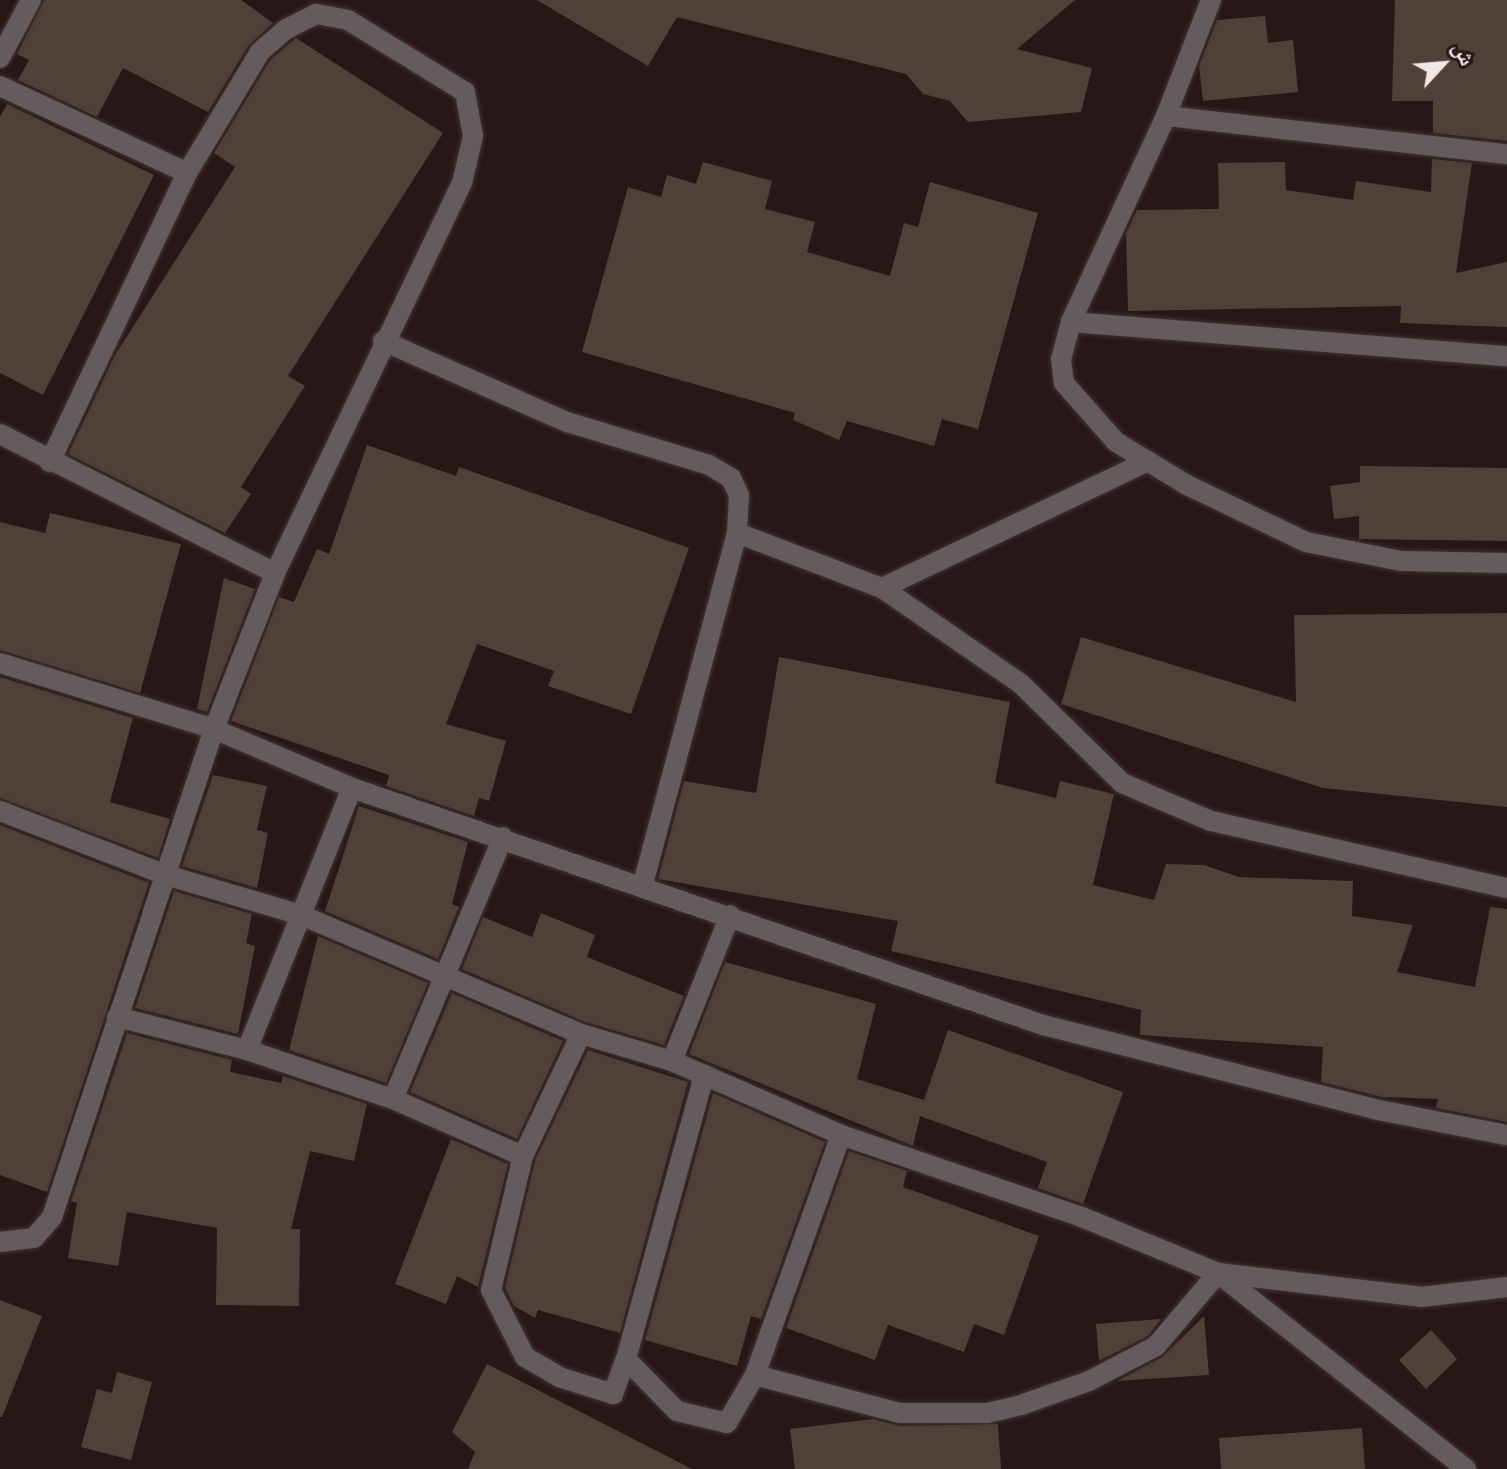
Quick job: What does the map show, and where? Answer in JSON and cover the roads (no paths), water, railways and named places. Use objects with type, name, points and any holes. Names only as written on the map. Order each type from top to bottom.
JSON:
[{"type":"street","points":[[0,58],[31,0]]},
{"type":"street","points":[[1211,0],[1166,116],[1071,322],[1061,359],[1064,383],[1100,429],[1148,461],[1306,542],[1401,561],[1507,563]]},
{"type":"street","points":[[0,1242],[19,1244],[45,1232],[214,729],[275,573],[383,341],[462,183],[473,136],[465,92],[348,20],[316,14],[260,52],[187,173],[50,462]]},
{"type":"street","points":[[0,86],[187,173]]},
{"type":"street","points":[[1166,116],[1507,154]]},
{"type":"street","points":[[1071,322],[1507,356]]},
{"type":"street","points":[[383,341],[567,422],[709,465],[731,478],[739,495],[737,533],[643,883]]},
{"type":"street","points":[[0,434],[50,462],[275,573]]},
{"type":"street","points":[[882,588],[1148,461]]},
{"type":"street","points":[[737,533],[882,588],[1021,684],[1122,783],[1211,821],[1507,888]]},
{"type":"street","points":[[0,663],[214,729],[352,788],[643,883],[1043,1025],[1374,1109],[1507,1135]]},
{"type":"street","points":[[247,1050],[352,788]]},
{"type":"street","points":[[0,811],[166,875],[301,915],[581,1034],[672,1061],[841,1135],[1082,1217],[1218,1273],[1421,1297],[1507,1287]]},
{"type":"street","points":[[393,1099],[439,976],[503,837]]},
{"type":"street","points":[[672,1061],[730,915]]},
{"type":"street","points":[[117,1017],[247,1050],[393,1099],[523,1156]]},
{"type":"street","points":[[581,1034],[523,1156],[491,1290],[525,1357],[559,1377],[613,1394],[626,1359],[704,1075]]},
{"type":"street","points":[[626,1359],[677,1411],[727,1423],[755,1375],[841,1135]]},
{"type":"street","points":[[755,1375],[900,1413],[987,1413],[1089,1381],[1156,1346],[1218,1273]]},
{"type":"street","points":[[1218,1273],[1466,1469]]}]
